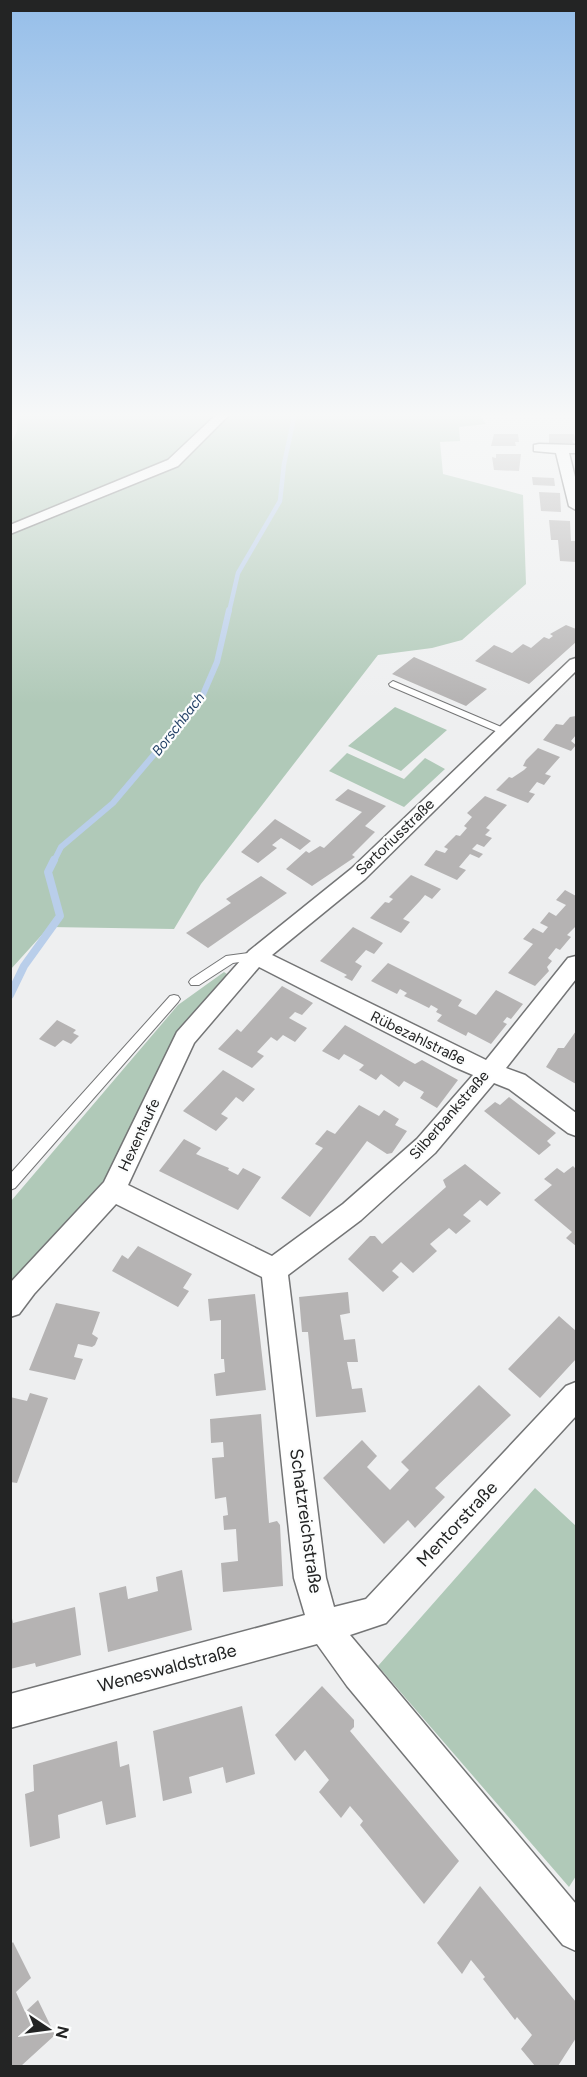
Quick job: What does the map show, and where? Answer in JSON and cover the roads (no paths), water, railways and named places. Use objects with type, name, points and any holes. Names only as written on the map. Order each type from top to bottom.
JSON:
[{"type":"street","points":[[10,530],[59,510]]},
{"type":"street","name":"Sartoriusstraße","points":[[256,956],[358,874],[503,731],[576,663]]},
{"type":"street","name":"Rübezahlstraße","points":[[256,956],[460,1060],[517,1082],[576,1126]]},
{"type":"street","name":"Hexentaufe","points":[[10,1305],[25,1285],[113,1190],[185,1038],[240,978],[256,956]]},
{"type":"street","name":"Silberbankstraße","points":[[274,1270],[352,1212],[426,1146],[576,964]]},
{"type":"street","points":[[113,1190],[274,1270]]},
{"type":"street","name":"Schatzreichstraße","points":[[274,1270],[310,1578],[324,1627],[359,1674],[575,1926]]},
{"type":"street","name":"Mentorstraße","points":[[324,1627],[375,1612],[576,1396]]},
{"type":"street","name":"Weneswaldstraße","points":[[10,1711],[324,1627]]},
{"type":"lane","points":[[393,684],[503,731]]},
{"type":"lane","name":"Sartoriusstraße","points":[[195,982],[230,959],[256,956]]},
{"type":"lane","points":[[10,1184],[174,999]]},
{"type":"waterway","name":"Borschbach","points":[[229,612],[238,573],[275,510]]},
{"type":"waterway","name":"Borschbach","points":[[54,861],[61,847],[113,803],[201,699],[217,662],[229,610]]},
{"type":"waterway","name":"Borschbach","points":[[10,995],[24,966],[60,916],[48,872],[54,860]]}]
